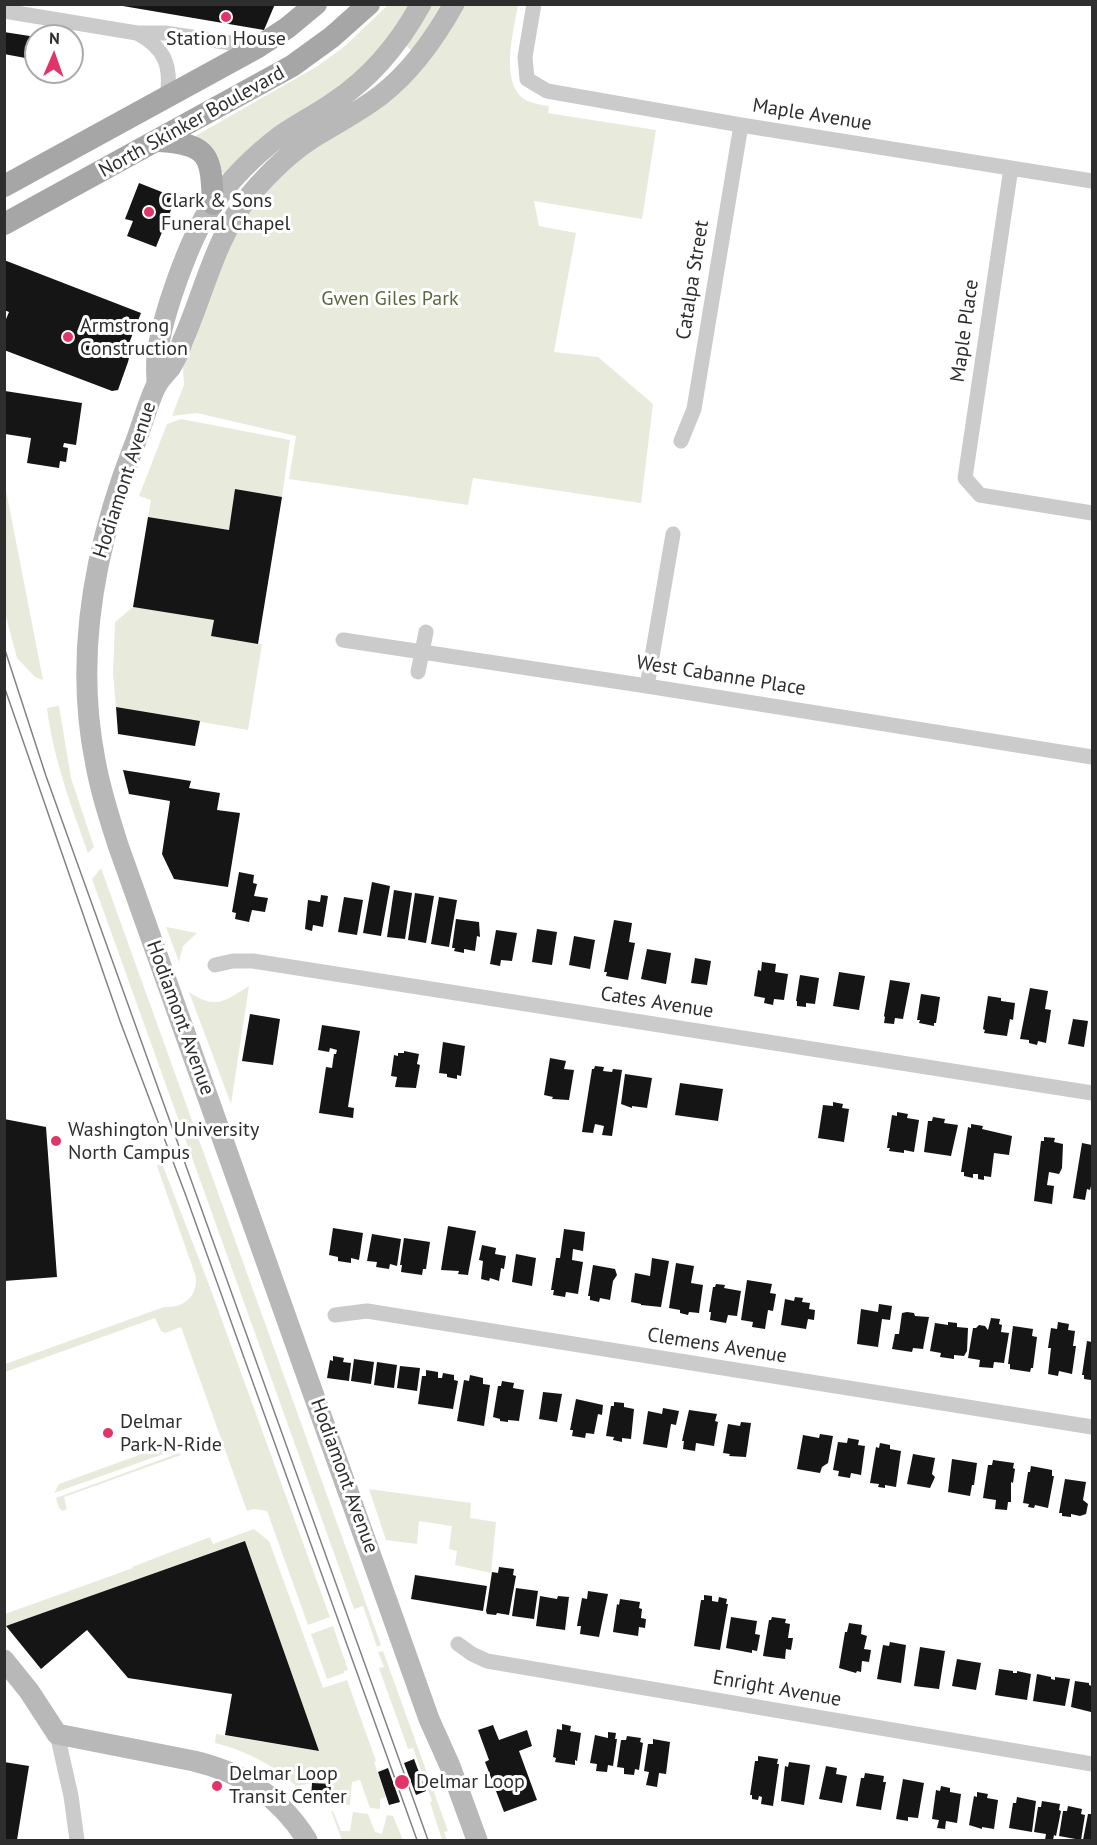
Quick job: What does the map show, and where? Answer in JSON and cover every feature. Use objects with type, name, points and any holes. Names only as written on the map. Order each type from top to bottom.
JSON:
[{"type":"main road","name":"North Skinker Boulevard","points":[[4,186],[258,46],[287,28],[316,4]]},
{"type":"main road","name":"North Skinker Boulevard","points":[[4,224],[292,66],[332,37],[369,4]]},
{"type":"main road","points":[[159,141],[184,142],[196,147],[206,158],[212,174],[213,204]]},
{"type":"street","name":"Hodiamont Avenue","points":[[157,385],[157,357],[171,301],[189,252],[213,204],[259,154],[281,136],[356,87],[374,70],[405,32],[421,4]]},
{"type":"street","name":"Hodiamont Avenue","points":[[454,4],[424,50],[397,80],[359,111],[289,156],[248,197],[222,242],[172,365],[157,385],[112,508],[93,583],[89,617],[87,690],[94,760],[118,845],[429,1719],[450,1766],[477,1840]]},
{"type":"street","name":"Maple Avenue","points":[[534,4],[525,57],[527,80],[548,91],[1092,181]]},
{"type":"street","points":[[4,11],[137,33],[165,33],[258,46]]},
{"type":"street","points":[[137,33],[156,45],[165,59],[168,72],[167,97]]},
{"type":"street","name":"Catalpa Street","points":[[681,441],[694,409],[741,124]]},
{"type":"street","name":"Maple Place","points":[[1011,168],[965,478],[980,495],[1092,513]]},
{"type":"street","points":[[647,686],[673,534]]},
{"type":"street","points":[[418,672],[426,632]]},
{"type":"street","name":"West Cabanne Place","points":[[343,640],[1092,757]]},
{"type":"street","name":"Cates Avenue","points":[[215,965],[233,961],[253,962],[1092,1093]]},
{"type":"street","name":"Clemens Avenue","points":[[335,1314],[367,1311],[1092,1427]]},
{"type":"street","name":"Enright Avenue","points":[[458,1644],[486,1661],[1092,1764]]},
{"type":"street","points":[[4,1660],[29,1691],[57,1734],[72,1796],[77,1840]]},
{"type":"street","points":[[57,1734],[194,1761],[228,1772],[275,1799],[307,1840]]},
{"type":"green space","points":[[388,5],[411,5],[367,67],[224,175],[196,137],[197,135],[316,67],[345,46]]},
{"type":"green space","points":[[431,5],[445,5],[412,51],[406,46]]},
{"type":"green space","name":"Gwen Giles Park","points":[[463,5],[518,5],[511,43],[511,72],[514,85],[520,95],[530,102],[549,106],[548,113],[656,130],[642,219],[534,201],[539,226],[576,233],[554,352],[598,357],[653,404],[641,503],[473,478],[468,505],[289,479],[296,436],[197,413],[172,416],[184,385],[183,368],[227,253],[258,195],[313,147]]},
{"type":"green space","points":[[181,419],[290,440],[282,497],[235,489],[229,530],[148,517],[151,500],[139,496],[167,424]]},
{"type":"green space","points":[[4,485],[43,680],[35,677],[17,658],[5,613]]},
{"type":"green space","points":[[133,607],[214,620],[211,636],[262,644],[248,730],[116,707],[113,673],[115,622]]},
{"type":"green space","points":[[59,706],[71,778],[94,847],[88,853],[63,781],[50,727],[47,708]]},
{"type":"green space","points":[[101,868],[381,1645],[377,1647],[363,1606],[354,1609],[92,879]]},
{"type":"green space","points":[[166,927],[197,933],[183,946],[179,962]]},
{"type":"green space","points":[[249,986],[231,1104],[189,992],[198,998],[214,1002],[227,999]]},
{"type":"green space","points":[[161,1161],[211,1290],[330,1617],[308,1625],[267,1511],[254,1509],[247,1511],[181,1327],[165,1333],[161,1331],[155,1318],[5,1372],[5,1364],[164,1307],[178,1306],[192,1296],[196,1277],[157,1166]]},
{"type":"green space","points":[[178,1442],[183,1447],[54,1493],[59,1484]]},
{"type":"green space","points":[[179,1453],[181,1455],[64,1497],[67,1509],[62,1511],[59,1508],[56,1498]]},
{"type":"green space","points":[[369,1489],[471,1503],[470,1518],[496,1522],[491,1573],[455,1565],[457,1551],[449,1549],[452,1526],[419,1521],[417,1544],[386,1540]]},
{"type":"green space","points":[[254,1529],[269,1541],[323,1688],[347,1680],[376,1761],[374,1762],[386,1797],[380,1799],[380,1809],[370,1808],[360,1780],[352,1782],[350,1805],[336,1804],[333,1796],[334,1785],[313,1783],[296,1786],[278,1771],[258,1759],[215,1743],[216,1734],[319,1751],[245,1541],[6,1626],[5,1624],[5,1614],[133,1568],[210,1537],[213,1544]]},
{"type":"green space","points":[[333,1626],[348,1670],[327,1679],[311,1634]]},
{"type":"green space","points":[[383,1651],[448,1831],[444,1832],[447,1840],[442,1840],[430,1802],[432,1801],[413,1748],[408,1749],[379,1668],[384,1667],[378,1652]]},
{"type":"green space","points":[[331,1811],[341,1831],[350,1831],[353,1812],[368,1814],[375,1832],[382,1834],[387,1815],[393,1816],[403,1840],[342,1840]]},
{"type":"building","name":"Station House","points":[[111,4],[275,4],[264,30]]},
{"type":"building","points":[[4,32],[24,35],[24,58],[4,54]]},
{"type":"building","name":"Clark & Sons Funeral Chapel","points":[[139,183],[172,196],[169,203],[173,205],[156,247],[127,236],[133,221],[125,219]]},
{"type":"building","name":"Armstrong Construction","points":[[4,260],[141,313],[124,356],[129,358],[118,390],[112,391],[4,350],[4,324],[9,312],[4,310]]},
{"type":"building","points":[[5,391],[82,403],[76,445],[64,443],[63,447],[68,448],[66,462],[60,461],[59,468],[27,463],[31,438],[5,434]]},
{"type":"building","points":[[235,489],[282,497],[258,644],[211,636],[214,620],[133,607],[148,517],[229,530]]},
{"type":"building","points":[[116,707],[200,721],[195,746],[118,734]]},
{"type":"building","points":[[123,770],[191,781],[189,788],[220,793],[217,810],[240,813],[228,887],[174,879],[162,854],[170,801],[129,794]]},
{"type":"building","points":[[239,872],[254,875],[253,883],[257,884],[254,896],[268,898],[265,912],[252,910],[249,922],[235,919],[236,913],[232,912]]},
{"type":"building","points":[[372,882],[390,886],[381,936],[363,933]]},
{"type":"building","points":[[394,890],[412,893],[405,939],[387,937]]},
{"type":"building","points":[[415,893],[434,896],[426,943],[408,940]]},
{"type":"building","points":[[321,895],[328,896],[323,927],[313,925],[312,931],[305,929],[308,900],[320,902]]},
{"type":"building","points":[[344,897],[363,900],[357,935],[338,932]]},
{"type":"building","points":[[439,897],[457,900],[449,947],[431,944]]},
{"type":"building","points":[[456,919],[479,922],[480,937],[477,936],[475,951],[464,949],[464,953],[454,951],[455,948],[452,948]]},
{"type":"building","points":[[614,920],[632,923],[629,942],[635,943],[628,980],[606,976],[607,972],[604,972]]},
{"type":"building","points":[[537,929],[557,932],[552,965],[532,962]]},
{"type":"building","points":[[496,930],[517,933],[512,961],[501,960],[500,966],[490,964]]},
{"type":"building","points":[[574,936],[595,940],[590,969],[569,965]]},
{"type":"building","points":[[647,949],[671,953],[666,984],[641,979]]},
{"type":"building","points":[[695,958],[711,961],[707,985],[691,983]]},
{"type":"building","points":[[762,962],[776,964],[775,972],[788,974],[784,1000],[774,999],[773,1005],[764,1003],[765,998],[754,996],[758,970],[761,971]]},
{"type":"building","points":[[839,972],[865,976],[859,1010],[833,1006]]},
{"type":"building","points":[[800,975],[819,978],[815,1004],[806,1003],[806,1007],[797,1006]]},
{"type":"building","points":[[890,980],[910,983],[903,1019],[895,1018],[894,1024],[884,1023]]},
{"type":"building","points":[[1030,988],[1048,991],[1045,1009],[1051,1010],[1046,1043],[1038,1041],[1037,1045],[1029,1043],[1029,1040],[1020,1039]]},
{"type":"building","points":[[921,994],[940,997],[934,1026],[919,1023],[920,1020],[917,1020]]},
{"type":"building","points":[[988,996],[1015,1003],[1013,1020],[1010,1019],[1007,1036],[984,1033]]},
{"type":"building","points":[[250,1014],[280,1019],[273,1065],[242,1061]]},
{"type":"building","points":[[1073,1019],[1088,1021],[1084,1047],[1068,1044]]},
{"type":"building","points":[[322,1025],[360,1031],[348,1107],[354,1108],[353,1118],[319,1113],[326,1067],[332,1068],[334,1054],[337,1050],[330,1048],[329,1052],[318,1050]]},
{"type":"building","points":[[443,1042],[465,1046],[461,1076],[457,1075],[457,1079],[439,1073]]},
{"type":"building","points":[[404,1051],[419,1054],[417,1064],[420,1065],[416,1088],[395,1087],[397,1077],[391,1076],[394,1055],[398,1056],[398,1053],[404,1053]]},
{"type":"building","points":[[550,1058],[566,1061],[564,1069],[574,1070],[569,1100],[552,1099],[553,1097],[544,1095]]},
{"type":"building","points":[[595,1066],[604,1067],[603,1071],[622,1070],[612,1136],[602,1135],[604,1126],[595,1124],[593,1133],[582,1132],[592,1069]]},
{"type":"building","points":[[625,1074],[652,1078],[647,1108],[632,1106],[632,1108],[621,1104]]},
{"type":"building","points":[[680,1083],[723,1089],[718,1121],[675,1115]]},
{"type":"building","points":[[833,1102],[843,1104],[842,1108],[849,1109],[844,1142],[818,1138],[823,1105],[833,1106]]},
{"type":"building","points":[[897,1112],[908,1114],[907,1118],[919,1120],[914,1152],[889,1151],[890,1148],[887,1148],[892,1115],[897,1116]]},
{"type":"building","points":[[933,1117],[945,1119],[944,1123],[958,1125],[951,1156],[924,1152],[928,1121],[932,1121]]},
{"type":"building","name":"Washington University North Campus","points":[[4,1119],[46,1127],[57,1277],[4,1281]]},
{"type":"building","points":[[971,1124],[1012,1136],[1009,1155],[994,1153],[991,1177],[984,1176],[984,1180],[978,1179],[978,1174],[973,1174],[973,1178],[964,1176],[964,1172],[961,1172],[968,1127],[971,1128]]},
{"type":"building","points":[[1044,1137],[1055,1138],[1054,1142],[1063,1144],[1062,1168],[1059,1174],[1049,1172],[1047,1185],[1054,1186],[1052,1204],[1034,1201],[1041,1141],[1044,1141]]},
{"type":"building","points":[[1082,1143],[1092,1145],[1092,1187],[1090,1190],[1087,1189],[1085,1200],[1073,1198]]},
{"type":"building","points":[[448,1226],[476,1231],[468,1275],[458,1274],[459,1271],[441,1270]]},
{"type":"building","points":[[333,1228],[363,1233],[359,1260],[351,1258],[351,1263],[338,1261],[338,1257],[329,1255]]},
{"type":"building","points":[[564,1229],[585,1232],[583,1251],[573,1249],[572,1260],[583,1262],[578,1294],[566,1292],[565,1297],[553,1295],[554,1290],[551,1290],[556,1258],[560,1258]]},
{"type":"building","points":[[372,1234],[401,1239],[397,1266],[390,1264],[389,1269],[376,1267],[377,1262],[367,1261]]},
{"type":"building","points":[[404,1238],[430,1242],[426,1269],[423,1269],[422,1275],[401,1272]]},
{"type":"building","points":[[482,1245],[496,1248],[495,1254],[506,1256],[499,1281],[490,1278],[489,1281],[481,1279],[483,1261],[479,1260]]},
{"type":"building","points":[[516,1254],[536,1258],[532,1286],[512,1282]]},
{"type":"building","points":[[652,1258],[669,1261],[661,1307],[631,1302],[635,1273],[650,1276]]},
{"type":"building","points":[[676,1263],[694,1266],[691,1283],[703,1285],[699,1313],[689,1312],[688,1315],[680,1313],[680,1310],[669,1308]]},
{"type":"building","points":[[593,1265],[615,1269],[617,1275],[613,1281],[610,1300],[600,1298],[599,1302],[590,1300],[588,1296]]},
{"type":"building","points":[[747,1280],[772,1284],[770,1293],[776,1294],[773,1311],[768,1310],[765,1329],[752,1327],[753,1322],[741,1320]]},
{"type":"building","points":[[716,1284],[741,1291],[737,1316],[728,1315],[726,1323],[710,1320],[713,1287]]},
{"type":"building","points":[[795,1297],[803,1298],[802,1302],[810,1303],[809,1309],[815,1310],[814,1320],[808,1319],[806,1329],[781,1325],[785,1299],[794,1301]]},
{"type":"building","points":[[879,1304],[892,1306],[890,1320],[882,1319],[878,1347],[857,1344],[861,1309],[878,1312]]},
{"type":"building","points":[[902,1313],[914,1313],[915,1316],[929,1317],[923,1349],[913,1348],[912,1352],[892,1349],[895,1334],[899,1334]]},
{"type":"building","points":[[991,1318],[1000,1319],[1001,1332],[1009,1333],[1004,1363],[994,1362],[993,1368],[979,1367],[980,1360],[968,1358],[973,1328],[979,1325],[985,1326],[988,1330]]},
{"type":"building","points":[[948,1322],[957,1323],[957,1327],[968,1328],[967,1351],[964,1356],[954,1355],[954,1359],[940,1357],[941,1353],[930,1351],[935,1323],[948,1325]]},
{"type":"building","points":[[1058,1322],[1069,1324],[1068,1330],[1075,1331],[1073,1346],[1076,1346],[1072,1374],[1059,1371],[1058,1376],[1048,1374],[1051,1348],[1048,1348],[1051,1328],[1057,1329]]},
{"type":"building","points":[[1013,1326],[1033,1329],[1032,1336],[1037,1337],[1033,1368],[1030,1372],[1010,1369],[1010,1364],[1008,1364]]},
{"type":"building","points":[[1087,1341],[1092,1342],[1091,1380],[1084,1379],[1082,1375]]},
{"type":"building","points":[[333,1356],[344,1358],[343,1362],[351,1363],[349,1381],[327,1378],[330,1360],[333,1361]]},
{"type":"building","points":[[354,1359],[374,1362],[371,1384],[351,1381]]},
{"type":"building","points":[[377,1362],[397,1365],[394,1388],[374,1385]]},
{"type":"building","points":[[400,1366],[420,1368],[417,1391],[397,1388]]},
{"type":"building","points":[[426,1370],[438,1372],[438,1378],[442,1378],[443,1373],[454,1375],[454,1380],[458,1381],[453,1409],[418,1404],[422,1376],[426,1376]]},
{"type":"building","points":[[470,1375],[483,1378],[483,1384],[490,1385],[484,1426],[457,1421],[464,1380],[469,1381]]},
{"type":"building","points":[[502,1381],[514,1383],[513,1388],[524,1390],[519,1421],[500,1421],[493,1417],[498,1386],[501,1386]]},
{"type":"building","points":[[543,1392],[562,1394],[557,1422],[539,1419]]},
{"type":"building","points":[[576,1399],[603,1405],[602,1415],[598,1414],[594,1434],[586,1433],[585,1438],[572,1436],[573,1430],[570,1430]]},
{"type":"building","points":[[614,1402],[624,1403],[624,1407],[634,1409],[631,1439],[622,1438],[622,1442],[613,1440],[614,1437],[606,1436],[611,1406],[614,1406]]},
{"type":"building","points":[[663,1408],[679,1411],[676,1425],[671,1424],[667,1448],[643,1444],[648,1411],[662,1414]]},
{"type":"building","points":[[689,1410],[717,1414],[714,1446],[696,1443],[695,1451],[683,1449],[684,1441],[682,1441]]},
{"type":"building","points":[[741,1422],[751,1423],[746,1457],[729,1456],[730,1454],[723,1453],[728,1424],[740,1426]]},
{"type":"building","points":[[820,1434],[833,1436],[828,1463],[822,1467],[820,1473],[797,1469],[803,1435],[819,1438]]},
{"type":"building","points":[[848,1438],[859,1440],[858,1445],[865,1446],[861,1475],[851,1473],[850,1478],[838,1476],[839,1471],[833,1470],[838,1442],[847,1443]]},
{"type":"building","points":[[880,1443],[890,1445],[890,1449],[901,1451],[896,1487],[885,1485],[885,1488],[878,1487],[879,1484],[870,1483],[876,1447],[879,1448]]},
{"type":"building","points":[[913,1454],[935,1458],[932,1474],[935,1477],[930,1488],[907,1484]]},
{"type":"building","points":[[952,1459],[977,1463],[970,1496],[948,1492]]},
{"type":"building","points":[[993,1460],[1014,1463],[1011,1502],[1008,1502],[1007,1510],[995,1509],[996,1500],[983,1498],[988,1465],[992,1465]]},
{"type":"building","points":[[1031,1466],[1052,1470],[1052,1476],[1054,1476],[1048,1508],[1035,1505],[1034,1508],[1028,1507],[1029,1504],[1023,1503]]},
{"type":"building","points":[[1065,1479],[1086,1482],[1083,1500],[1088,1504],[1086,1514],[1080,1516],[1071,1514],[1071,1517],[1062,1516],[1062,1513],[1059,1513]]},
{"type":"building","points":[[245,1541],[319,1751],[225,1735],[232,1694],[128,1678],[87,1630],[41,1669],[6,1626]]},
{"type":"building","points":[[499,1567],[514,1569],[513,1575],[516,1576],[509,1615],[487,1614],[486,1611],[492,1572],[498,1573]]},
{"type":"building","points":[[415,1575],[487,1586],[483,1611],[411,1599]]},
{"type":"building","points":[[516,1588],[538,1591],[534,1619],[512,1616]]},
{"type":"building","points":[[588,1591],[608,1594],[599,1637],[580,1634],[581,1626],[577,1626],[582,1598],[587,1599]]},
{"type":"building","points":[[704,1595],[712,1596],[712,1601],[718,1602],[719,1597],[727,1599],[720,1650],[694,1646],[701,1600],[704,1600]]},
{"type":"building","points":[[540,1596],[557,1599],[558,1596],[569,1597],[565,1630],[536,1626]]},
{"type":"building","points":[[620,1599],[640,1602],[641,1618],[646,1619],[645,1628],[639,1627],[638,1636],[613,1632],[617,1604],[619,1605]]},
{"type":"building","points":[[731,1617],[757,1621],[755,1634],[760,1635],[757,1651],[752,1650],[752,1653],[726,1648]]},
{"type":"building","points":[[772,1617],[786,1619],[785,1623],[790,1624],[788,1638],[793,1638],[791,1650],[786,1649],[785,1659],[763,1656],[769,1620]]},
{"type":"building","points":[[849,1623],[862,1625],[861,1634],[867,1636],[864,1649],[871,1650],[869,1662],[862,1661],[861,1672],[856,1673],[839,1668],[845,1632],[847,1632]]},
{"type":"building","points":[[890,1642],[906,1645],[901,1683],[877,1679],[883,1645],[889,1646]]},
{"type":"building","points":[[920,1647],[945,1651],[939,1689],[914,1686]]},
{"type":"building","points":[[957,1659],[981,1663],[976,1690],[952,1686]]},
{"type":"building","points":[[999,1669],[1031,1674],[1027,1700],[995,1695]]},
{"type":"building","points":[[1037,1674],[1055,1680],[1055,1677],[1070,1679],[1065,1706],[1033,1701]]},
{"type":"building","points":[[1075,1681],[1089,1683],[1092,1686],[1091,1712],[1071,1707]]},
{"type":"building","points":[[562,1724],[571,1726],[570,1731],[581,1733],[575,1765],[555,1762],[556,1758],[553,1757],[557,1729],[562,1730]]},
{"type":"building","points":[[493,1725],[499,1740],[527,1730],[532,1746],[519,1751],[537,1800],[504,1812],[485,1762],[489,1760],[478,1730]]},
{"type":"building","points":[[608,1732],[616,1733],[615,1739],[617,1739],[613,1766],[608,1765],[607,1772],[596,1771],[597,1764],[590,1763],[595,1735],[608,1738]]},
{"type":"building","points":[[627,1736],[641,1738],[640,1742],[643,1743],[639,1770],[635,1769],[634,1775],[624,1774],[624,1768],[617,1767],[621,1740],[626,1740]]},
{"type":"building","points":[[653,1739],[670,1742],[666,1774],[659,1773],[657,1787],[646,1785],[649,1772],[644,1771],[648,1744],[653,1744]]},
{"type":"building","points":[[758,1756],[778,1759],[773,1806],[761,1804],[762,1797],[759,1796],[758,1800],[752,1799],[750,1795],[755,1761],[758,1761]]},
{"type":"building","points":[[414,1759],[426,1791],[416,1795],[404,1763]]},
{"type":"building","points":[[4,1762],[29,1766],[17,1840],[4,1840]]},
{"type":"building","points":[[789,1762],[810,1765],[804,1805],[781,1801],[785,1766],[788,1767]]},
{"type":"building","points":[[826,1766],[837,1768],[836,1774],[847,1776],[842,1803],[819,1799]]},
{"type":"building","points":[[388,1768],[400,1802],[389,1805],[378,1772]]},
{"type":"building","points":[[865,1773],[884,1776],[883,1782],[886,1782],[881,1810],[856,1806],[861,1778],[864,1778]]},
{"type":"building","points":[[903,1779],[924,1783],[918,1818],[908,1817],[908,1821],[896,1819]]},
{"type":"building","points":[[312,1783],[331,1784],[330,1800],[311,1798]]},
{"type":"building","points":[[941,1786],[950,1788],[950,1792],[961,1794],[957,1823],[946,1821],[945,1829],[937,1828],[939,1820],[932,1819],[936,1790],[940,1791]]},
{"type":"building","points":[[977,1792],[988,1794],[987,1798],[998,1800],[994,1829],[982,1827],[982,1829],[969,1825],[974,1796],[977,1797]]},
{"type":"building","points":[[1017,1797],[1036,1801],[1032,1832],[1009,1828],[1013,1803],[1016,1803]]},
{"type":"building","points":[[1042,1801],[1060,1804],[1059,1810],[1061,1811],[1056,1836],[1054,1835],[1053,1840],[1045,1840],[1046,1834],[1034,1832],[1038,1807],[1041,1807]]},
{"type":"building","points":[[1068,1806],[1082,1809],[1081,1814],[1085,1815],[1081,1840],[1059,1836],[1063,1811],[1067,1811]]},
{"type":"building","points":[[1088,1814],[1092,1814],[1092,1840],[1083,1840]]},
{"type":"tram line","points":[[4,647],[46,776],[428,1840]]},
{"type":"tram line","points":[[4,686],[120,1021],[186,1196],[417,1840]]},
{"type":"place","name":"Station House","points":[[226,17]]},
{"type":"place","name":"Clark & Sons Funeral Chapel","points":[[149,212]]},
{"type":"place","name":"Armstrong Construction","points":[[68,337]]},
{"type":"place","name":"Washington University North Campus","points":[[56,1141]]},
{"type":"place","name":"Delmar Park-N-Ride","points":[[108,1433]]},
{"type":"place","name":"Delmar Loop","points":[[402,1782]]},
{"type":"place","name":"Delmar Loop Transit Center","points":[[217,1786]]}]
